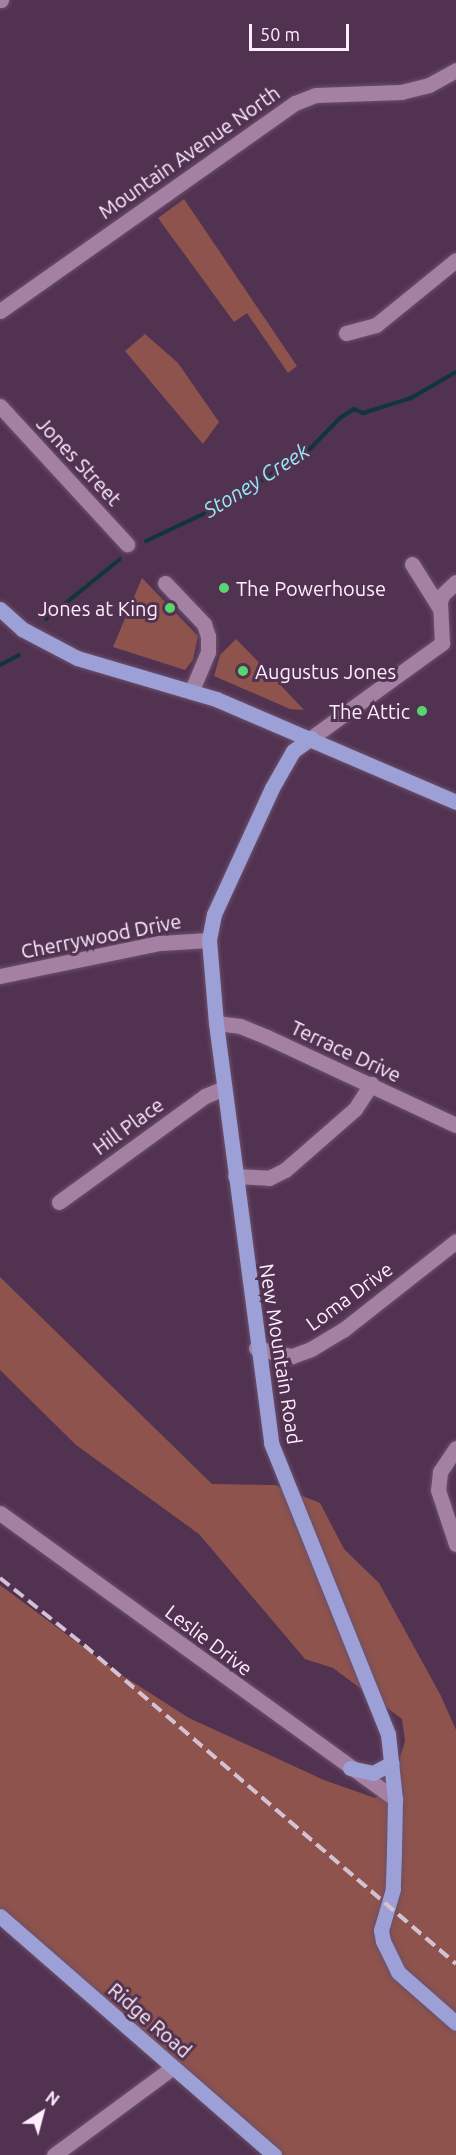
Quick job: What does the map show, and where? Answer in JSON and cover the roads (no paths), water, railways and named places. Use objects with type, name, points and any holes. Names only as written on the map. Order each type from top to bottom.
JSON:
[{"type":"main road","points":[[0,609],[22,629],[77,658],[191,692],[311,738],[456,802]]},
{"type":"main road","name":"New Mountain Road","points":[[311,738],[293,751],[272,788],[214,914],[209,940],[216,1023],[270,1443],[388,1734],[395,1799],[393,1889],[381,1930],[383,1941],[398,1972],[456,2023]]},
{"type":"main road","points":[[350,1768],[373,1773],[392,1763]]},
{"type":"main road","name":"Ridge Road","points":[[0,1916],[274,2155]]},
{"type":"street","name":"Mountain Avenue North","points":[[0,311],[295,103],[316,95],[401,92],[429,85],[456,70]]},
{"type":"street","points":[[346,333],[376,326],[456,260]]},
{"type":"street","name":"Jones Street","points":[[0,406],[127,544]]},
{"type":"street","points":[[311,738],[442,643],[444,632],[439,607],[412,564]]},
{"type":"street","points":[[439,607],[442,595],[456,582]]},
{"type":"street","points":[[165,583],[204,624],[208,636],[208,652],[191,692]]},
{"type":"street","name":"Cherrywood Drive","points":[[0,976],[160,943],[209,940]]},
{"type":"street","name":"Terrace Drive","points":[[216,1023],[240,1026],[371,1084],[456,1125]]},
{"type":"street","points":[[235,1176],[268,1178],[285,1170],[355,1109],[371,1084]]},
{"type":"street","name":"Hill Place","points":[[59,1202],[205,1096],[224,1088]]},
{"type":"street","name":"Loma Drive","points":[[256,1348],[292,1356],[311,1349],[343,1330],[456,1241]]},
{"type":"street","points":[[456,1448],[440,1472],[438,1490],[456,1544]]},
{"type":"street","name":"Leslie Drive","points":[[0,1513],[395,1799]]},
{"type":"street","points":[[54,2155],[172,2068]]},
{"type":"waterway","name":"Stoney Creek","points":[[146,541],[220,506],[305,454],[340,418],[354,409],[363,413],[411,398],[456,372]]},
{"type":"waterway","name":"Stoney Creek","points":[[46,619],[120,559]]},
{"type":"waterway","name":"Stoney Creek","points":[[0,665],[19,655]]},
{"type":"railway","points":[[0,1578],[84,1645],[456,1964]]},
{"type":"place","name":"The Powerhouse","points":[[224,588]]},
{"type":"place","name":"Jones at King","points":[[170,608]]},
{"type":"place","name":"Augustus Jones","points":[[243,671]]},
{"type":"place","name":"The Attic","points":[[422,711]]}]
